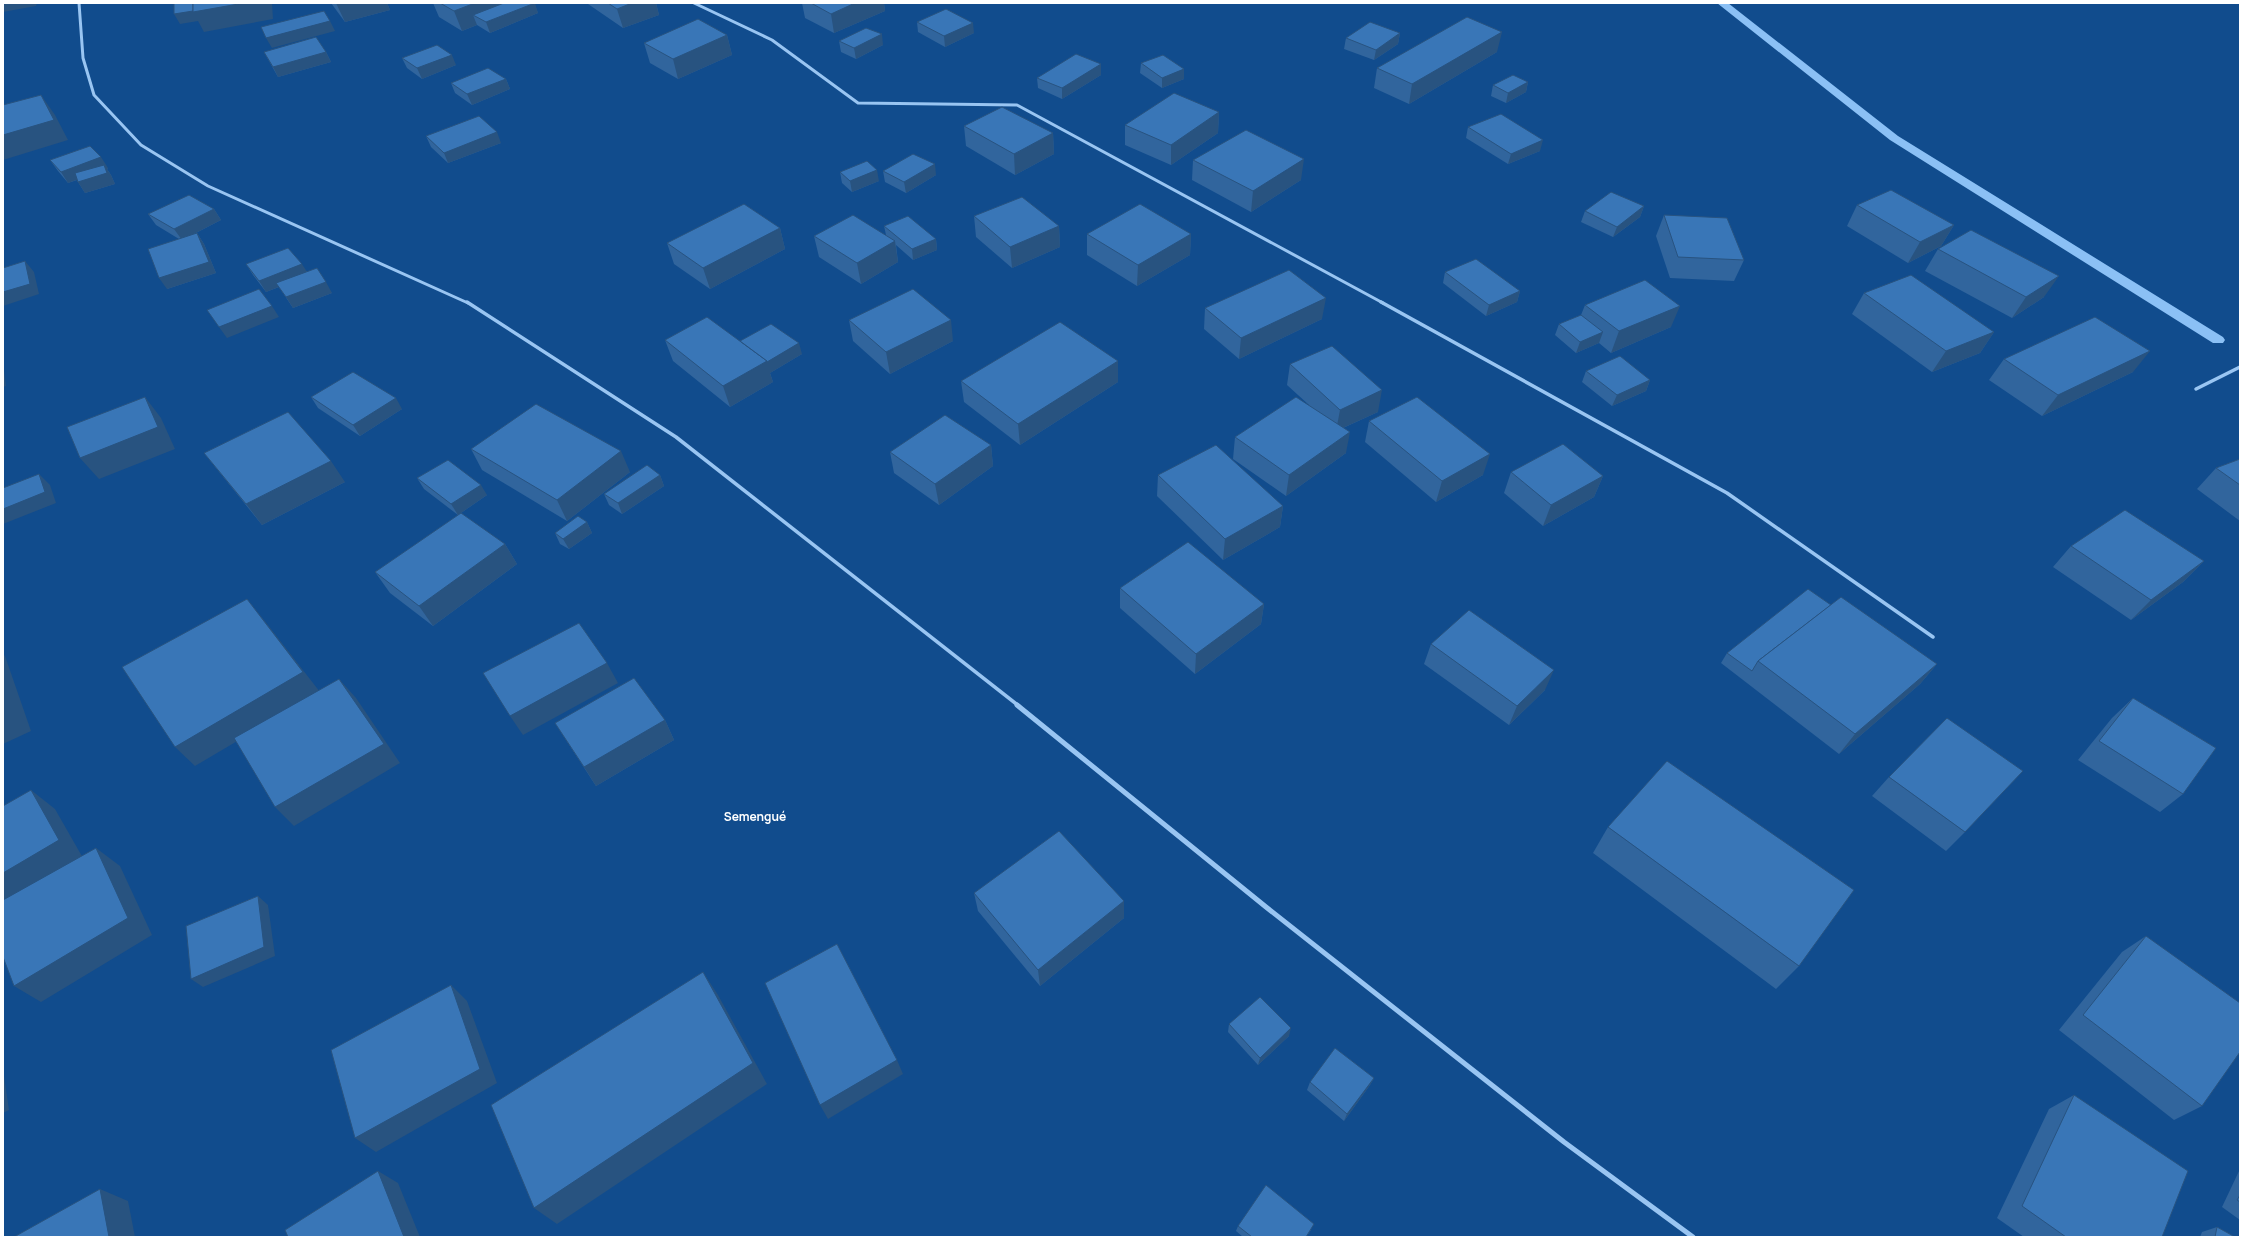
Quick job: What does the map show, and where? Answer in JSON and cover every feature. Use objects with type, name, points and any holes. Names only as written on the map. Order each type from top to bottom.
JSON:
[{"type":"street","points":[[79,3],[83,58],[94,95],[141,144],[208,186],[466,302],[676,437],[1029,714],[1266,907],[1564,1142],[1693,1237]]},
{"type":"street","points":[[694,3],[772,40],[858,103],[1017,105],[1425,326],[1728,493],[1933,637]]},
{"type":"street","points":[[2196,388],[2240,367]]},
{"type":"building","points":[[174,3],[193,3],[193,11],[174,14]]},
{"type":"building","points":[[193,3],[244,3],[193,12]]},
{"type":"building","points":[[440,3],[475,3],[454,11]]},
{"type":"building","points":[[504,3],[535,3],[486,22],[473,15]]},
{"type":"building","points":[[608,3],[632,3],[617,9]]},
{"type":"building","points":[[811,3],[855,3],[831,14]]},
{"type":"building","points":[[946,9],[973,23],[944,36],[917,22]]},
{"type":"building","points":[[324,11],[330,21],[266,38],[261,27]]},
{"type":"building","points":[[1467,17],[1502,32],[1412,84],[1377,68]]},
{"type":"building","points":[[698,19],[727,35],[673,59],[644,43]]},
{"type":"building","points":[[1370,22],[1400,33],[1376,50],[1346,38]]},
{"type":"building","points":[[866,28],[882,34],[854,48],[839,41]]},
{"type":"building","points":[[316,37],[326,52],[273,67],[264,52]]},
{"type":"building","points":[[437,45],[452,55],[417,68],[402,58]]},
{"type":"building","points":[[1076,54],[1101,64],[1062,88],[1037,78]]},
{"type":"building","points":[[1163,55],[1184,69],[1162,78],[1141,63]]},
{"type":"building","points":[[488,68],[506,79],[467,94],[451,83]]},
{"type":"building","points":[[1513,75],[1528,82],[1508,93],[1493,85]]},
{"type":"building","points":[[1174,93],[1219,112],[1171,145],[1125,125]]},
{"type":"building","points":[[41,95],[54,120],[3,135],[3,105]]},
{"type":"building","points":[[1002,107],[1053,133],[1014,154],[964,126]]},
{"type":"building","points":[[1501,114],[1543,140],[1511,154],[1468,127]]},
{"type":"building","points":[[479,116],[497,132],[444,153],[426,136]]},
{"type":"building","points":[[1246,130],[1304,159],[1253,191],[1193,160]]},
{"type":"building","points":[[90,146],[101,157],[61,172],[50,160]]},
{"type":"building","points":[[913,154],[935,164],[904,182],[883,171]]},
{"type":"building","points":[[867,161],[877,170],[850,181],[840,172]]},
{"type":"building","points":[[104,165],[107,173],[78,182],[75,173]]},
{"type":"building","points":[[1891,190],[1954,225],[1920,242],[1857,205]]},
{"type":"building","points":[[1611,192],[1644,206],[1617,227],[1585,211]]},
{"type":"building","points":[[189,195],[214,209],[174,229],[148,214]]},
{"type":"building","points":[[1022,197],[1059,226],[1010,247],[974,216]]},
{"type":"building","points":[[744,204],[780,228],[703,268],[667,243]]},
{"type":"building","points":[[1140,204],[1191,234],[1138,265],[1087,234]]},
{"type":"building","points":[[853,215],[895,241],[857,263],[814,236]]},
{"type":"building","points":[[1664,215],[1727,218],[1744,260],[1678,257]]},
{"type":"building","points":[[908,216],[936,239],[912,249],[884,226]]},
{"type":"building","points":[[1971,230],[2059,276],[2026,297],[1938,249]]},
{"type":"building","points":[[197,233],[209,262],[159,278],[148,249]]},
{"type":"building","points":[[288,248],[302,264],[259,281],[246,264]]},
{"type":"building","points":[[1476,259],[1520,291],[1489,305],[1445,272]]},
{"type":"building","points":[[25,261],[30,284],[3,292],[3,268]]},
{"type":"building","points":[[317,268],[326,282],[286,297],[276,283]]},
{"type":"building","points":[[1289,270],[1326,298],[1241,338],[1205,308]]},
{"type":"building","points":[[1911,275],[1994,332],[1946,351],[1864,293]]},
{"type":"building","points":[[1645,280],[1680,306],[1619,331],[1585,305]]},
{"type":"building","points":[[259,289],[272,306],[219,327],[207,310]]},
{"type":"building","points":[[913,289],[951,320],[886,352],[849,320]]},
{"type":"building","points":[[1581,315],[1603,332],[1580,342],[1559,324]]},
{"type":"building","points":[[707,317],[767,361],[723,386],[665,340]]},
{"type":"building","points":[[2095,317],[2150,351],[2058,395],[2004,359]]},
{"type":"building","points":[[1060,322],[1118,361],[1018,424],[961,381]]},
{"type":"building","points":[[771,324],[799,343],[767,362],[740,341]]},
{"type":"building","points":[[1332,346],[1382,390],[1340,410],[1290,364]]},
{"type":"building","points":[[1620,356],[1650,380],[1617,395],[1586,371]]},
{"type":"building","points":[[353,372],[396,398],[353,425],[311,397]]},
{"type":"building","points":[[145,397],[158,427],[80,458],[67,427]]},
{"type":"building","points":[[1296,397],[1350,432],[1289,475],[1235,437]]},
{"type":"building","points":[[1417,397],[1490,454],[1442,481],[1369,421]]},
{"type":"building","points":[[536,404],[621,451],[557,500],[471,449]]},
{"type":"building","points":[[288,412],[331,461],[246,504],[204,453]]},
{"type":"building","points":[[945,415],[991,445],[935,484],[890,452]]},
{"type":"building","points":[[1563,444],[1603,476],[1551,505],[1511,472]]},
{"type":"building","points":[[1216,445],[1283,506],[1225,539],[1158,475]]},
{"type":"building","points":[[2240,459],[2240,485],[2216,468]]},
{"type":"building","points":[[448,460],[481,485],[451,504],[417,478]]},
{"type":"building","points":[[647,465],[660,475],[618,503],[604,494]]},
{"type":"building","points":[[39,474],[45,492],[3,509],[3,488]]},
{"type":"building","points":[[2125,510],[2204,561],[2151,600],[2071,546]]},
{"type":"building","points":[[461,513],[505,544],[419,606],[375,572]]},
{"type":"building","points":[[578,516],[587,522],[563,539],[555,533]]},
{"type":"building","points":[[1188,542],[1264,604],[1196,654],[1120,588]]},
{"type":"building","points":[[1808,589],[1831,605],[1758,661],[1752,671],[1727,653]]},
{"type":"building","points":[[1841,597],[1937,664],[1855,734],[1758,661]]},
{"type":"building","points":[[247,599],[303,672],[175,747],[122,667]]},
{"type":"building","points":[[1469,610],[1554,670],[1517,706],[1431,644]]},
{"type":"building","points":[[579,623],[607,663],[510,716],[483,673]]},
{"type":"building","points":[[634,678],[665,720],[584,767],[555,723]]},
{"type":"building","points":[[339,679],[384,744],[275,807],[234,738]]},
{"type":"building","points":[[2133,698],[2216,748],[2183,794],[2099,741]]},
{"type":"building","points":[[1947,718],[2023,771],[1965,832],[1889,777]]},
{"type":"building","points":[[1667,761],[1854,890],[1799,966],[1608,827]]},
{"type":"building","points":[[31,790],[59,840],[3,873],[3,806]]},
{"type":"building","points":[[1059,831],[1124,901],[1038,970],[974,893]]},
{"type":"building","points":[[96,848],[128,918],[14,986],[3,957],[3,900]]},
{"type":"building","points":[[258,896],[264,947],[191,979],[186,926]]},
{"type":"building","points":[[2146,936],[2240,1003],[2240,1052],[2202,1106],[2083,1015]]},
{"type":"building","points":[[837,944],[897,1060],[820,1105],[765,983]]},
{"type":"building","points":[[703,972],[753,1063],[534,1208],[491,1105]]},
{"type":"building","points":[[451,985],[480,1069],[355,1138],[331,1050]]},
{"type":"building","points":[[1260,997],[1291,1028],[1260,1058],[1229,1024]]},
{"type":"building","points":[[1335,1048],[1374,1078],[1347,1114],[1310,1082]]},
{"type":"building","points":[[2074,1095],[2188,1171],[2162,1237],[2066,1237],[2022,1206]]},
{"type":"building","points":[[378,1171],[404,1237],[288,1237],[285,1230]]},
{"type":"building","points":[[1266,1185],[1314,1224],[1306,1237],[1252,1237],[1238,1226]]},
{"type":"building","points":[[100,1189],[109,1237],[14,1237]]},
{"type":"building","points":[[2240,1195],[2240,1202],[2237,1200]]},
{"type":"building","points":[[2217,1227],[2235,1237],[2215,1237]]},
{"type":"waterway","points":[[1722,3],[1894,138],[2218,340]]},
{"type":"district","name":"Semengué","points":[[755,817]]}]
